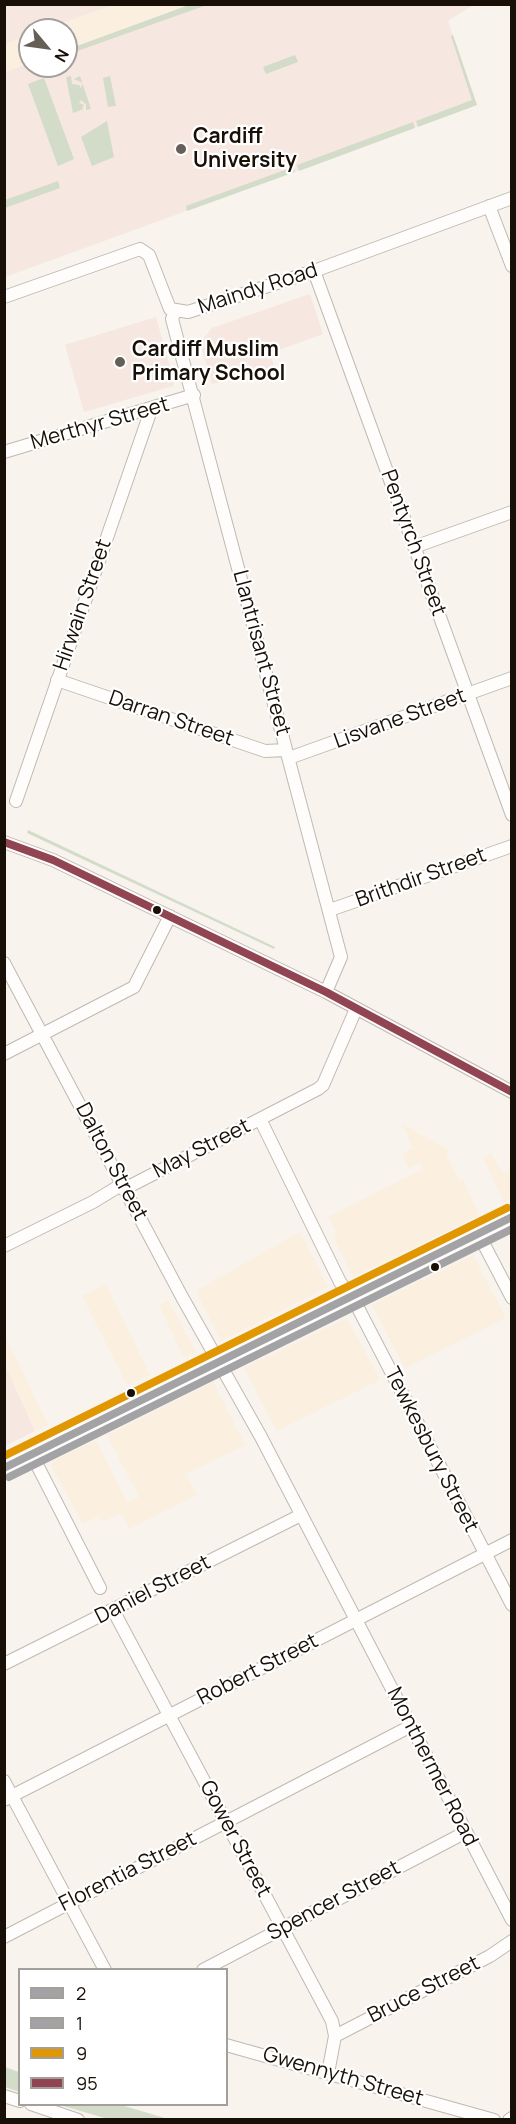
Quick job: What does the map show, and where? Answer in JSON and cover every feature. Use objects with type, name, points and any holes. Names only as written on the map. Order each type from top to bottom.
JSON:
[{"type":"main road","points":[[4,1468],[512,1217]]},
{"type":"street","name":"Maindy Road","points":[[4,297],[140,249],[149,255],[168,305],[175,312],[188,312],[314,271],[512,198]]},
{"type":"street","points":[[489,206],[512,266]]},
{"type":"street","name":"Pentyrch Street","points":[[314,271],[512,815]]},
{"type":"street","name":"Llantrisant Street","points":[[175,312],[172,319],[194,395],[341,957],[326,992]]},
{"type":"street","name":"Merthyr Street","points":[[4,452],[151,410],[194,395]]},
{"type":"street","name":"Hirwain Street","points":[[16,801],[151,410]]},
{"type":"street","points":[[414,547],[512,512]]},
{"type":"street","name":"Lisvane Street","points":[[287,754],[512,678]]},
{"type":"street","name":"Darran Street","points":[[57,680],[265,751],[287,754]]},
{"type":"street","points":[[4,842],[53,860],[326,992],[512,1092]]},
{"type":"street","name":"Brithdir Street","points":[[330,910],[512,846]]},
{"type":"street","points":[[4,1054],[134,987],[140,981],[170,916]]},
{"type":"street","name":"Dalton Street","points":[[4,963],[219,1361]]},
{"type":"street","name":"May Street","points":[[4,1246],[93,1202],[116,1188],[132,1185],[323,1085],[356,1009]]},
{"type":"street","name":"Tewkesbury Street","points":[[260,1119],[512,1605]]},
{"type":"street","points":[[478,1233],[512,1298]]},
{"type":"street","name":"Monthermer Road","points":[[219,1361],[512,1920]]},
{"type":"street","points":[[32,1455],[100,1588]]},
{"type":"street","name":"Daniel Street","points":[[4,1664],[301,1515]]},
{"type":"street","name":"Robert Street","points":[[8,1798],[512,1540]]},
{"type":"street","name":"Gower Street","points":[[113,1610],[332,2021],[335,2036]]},
{"type":"street","name":"Florentia Street","points":[[4,1937],[411,1726]]},
{"type":"street","points":[[4,1781],[8,1798],[70,1902],[104,1968]]},
{"type":"street","name":"Spencer Street","points":[[207,1968],[466,1832]]},
{"type":"street","name":"Bruce Street","points":[[335,2036],[490,1956],[512,1941]]},
{"type":"street","points":[[328,2073],[335,2036]]},
{"type":"street","name":"Gwennyth Street","points":[[228,2046],[494,2120]]},
{"type":"street","points":[[37,2106],[73,2119]]},
{"type":"shaded area","points":[[5,4],[113,4],[77,18],[18,18],[18,39],[5,44]]},
{"type":"shaded area","points":[[113,5],[189,5],[78,46],[77,18]]},
{"type":"shaded area","name":"Cardiff University","points":[[189,5],[473,5],[448,21],[477,105],[5,277],[5,72],[18,67],[18,78],[78,78],[78,46]]},
{"type":"shaded area","points":[[18,39],[18,67],[5,72],[5,44]]},
{"type":"shaded area","points":[[310,294],[323,334],[271,353],[274,368],[212,384],[202,349],[204,338],[212,328]]},
{"type":"shaded area","name":"Cardiff Muslim Primary School","points":[[156,317],[174,381],[173,386],[84,412],[65,345]]},
{"type":"shaded area","points":[[402,1124],[449,1150],[446,1155],[460,1181],[463,1180],[479,1215],[353,1277],[334,1238],[336,1232],[328,1217],[423,1169],[420,1163],[409,1168],[402,1154],[413,1148]]},
{"type":"shaded area","points":[[491,1153],[503,1173],[511,1169],[511,1198],[504,1202],[483,1158]]},
{"type":"shaded area","points":[[300,1232],[328,1287],[221,1341],[196,1291]]},
{"type":"shaded area","points":[[473,1255],[506,1318],[405,1368],[372,1305]]},
{"type":"shaded area","points":[[106,1285],[150,1375],[127,1385],[82,1296]]},
{"type":"shaded area","points":[[168,1300],[196,1352],[184,1358],[159,1305]]},
{"type":"shaded area","points":[[347,1318],[380,1380],[277,1431],[244,1368]]},
{"type":"shaded area","points":[[5,1335],[48,1425],[35,1431],[5,1365]]},
{"type":"shaded area","points":[[5,1365],[35,1431],[4,1446]]},
{"type":"shaded area","points":[[213,1382],[245,1445],[186,1474],[197,1495],[129,1529],[122,1515],[118,1514],[103,1522],[99,1516],[83,1524],[51,1465],[53,1461],[96,1440],[127,1503],[139,1497],[107,1435]]},
{"type":"green space","points":[[189,5],[207,5],[78,51],[78,46]]},
{"type":"green space","points":[[453,35],[477,105],[418,127],[416,121],[472,100],[451,36]]},
{"type":"green space","points":[[295,55],[298,62],[266,74],[263,67]]},
{"type":"green space","points":[[80,76],[82,83],[74,79]]},
{"type":"green space","points":[[110,76],[116,106],[108,107],[103,78]]},
{"type":"green space","points":[[44,78],[74,159],[58,166],[28,84]]},
{"type":"green space","points":[[66,78],[71,78],[72,84],[79,85],[81,88],[83,84],[91,109],[86,110],[86,104],[81,100],[79,103],[84,105],[82,108],[84,109],[73,113]]},
{"type":"green space","points":[[107,121],[114,157],[92,166],[81,137]]},
{"type":"green space","points":[[413,122],[415,128],[299,171],[297,165]]},
{"type":"green space","points":[[293,167],[295,172],[187,211],[186,206]]},
{"type":"green space","points":[[58,181],[60,188],[5,208],[5,200]]},
{"type":"green space","points":[[28,830],[275,947],[274,949],[27,833]]},
{"type":"green space","points":[[5,2067],[18,2072],[18,2092],[5,2087]]},
{"type":"green space","points":[[63,2106],[124,2106],[168,2119],[108,2119]]},
{"type":"transit line","name":"95","points":[[4,842],[53,860],[326,992],[512,1092]]},
{"type":"transit line","name":"9","points":[[4,1456],[507,1208]]},
{"type":"transit line","name":"2","points":[[4,1468],[512,1217]]},
{"type":"transit line","name":"1","points":[[9,1477],[512,1229]]},
{"type":"place","name":"Cardiff University","points":[[181,149]]},
{"type":"place","name":"Cardiff Muslim Primary School","points":[[120,362]]}]
